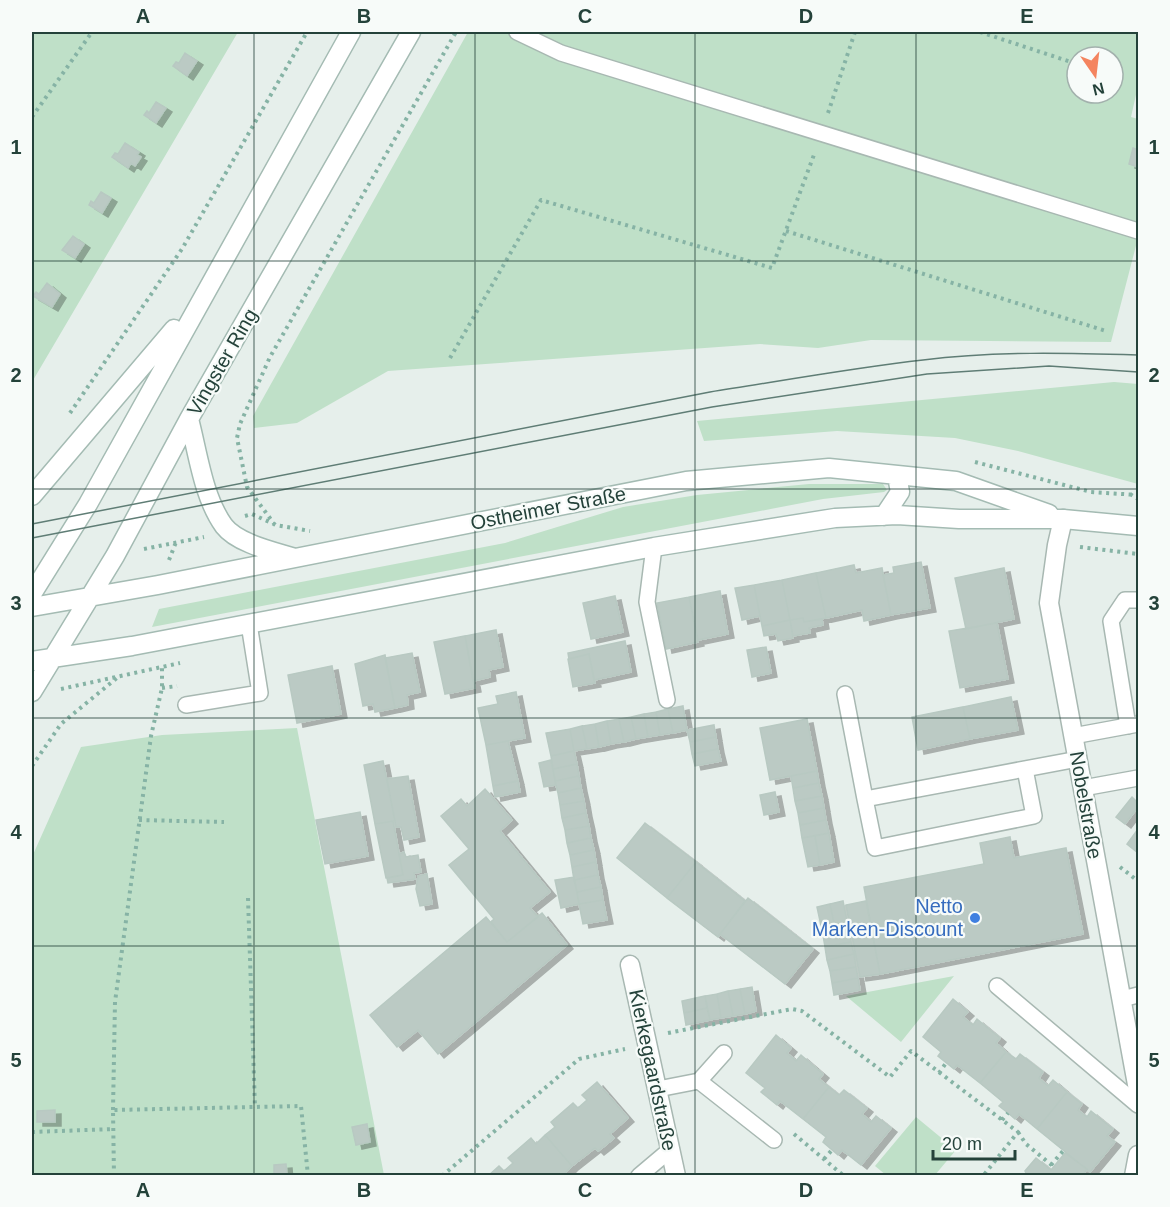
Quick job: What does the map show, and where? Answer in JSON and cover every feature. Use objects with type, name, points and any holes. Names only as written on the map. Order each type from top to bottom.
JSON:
[{"type":"main road","points":[[32,594],[88,504],[199,300],[351,32]]},
{"type":"main road","name":"Vingster Ring","points":[[32,692],[91,596],[189,419],[411,32]]},
{"type":"main road","points":[[32,496],[199,300]]},
{"type":"main road","points":[[189,419],[204,477],[225,527],[256,546],[296,558]]},
{"type":"main road","name":"Ostheimer Straße","points":[[32,607],[296,558],[686,481],[829,468],[956,482],[1063,519]]},
{"type":"main road","points":[[884,516],[900,492],[897,476]]},
{"type":"main road","name":"Ostheimer Straße","points":[[32,661],[249,624],[654,548],[835,518],[884,516],[1063,519],[1138,526]]},
{"type":"main road","name":"Nobelstraße","points":[[1063,519],[1057,544],[1049,603],[1083,788],[1130,997],[1138,1090]]},
{"type":"main road","name":"Kierkegaardstraße","points":[[630,965],[676,1176]]},
{"type":"main road","points":[[1134,1176],[1138,1155]]},
{"type":"lane","points":[[518,32],[561,53],[1138,231]]},
{"type":"lane","points":[[654,548],[647,602],[667,700]]},
{"type":"lane","points":[[1073,736],[1133,725],[1111,621],[1125,600],[1138,600]]},
{"type":"lane","points":[[186,705],[260,693],[249,624]]},
{"type":"lane","points":[[845,694],[875,848],[1034,816],[1025,769]]},
{"type":"lane","points":[[866,799],[1078,759]]},
{"type":"lane","points":[[1083,788],[1138,778]]},
{"type":"lane","points":[[997,986],[1138,1105]]},
{"type":"lane","points":[[658,1089],[699,1081],[724,1053]]},
{"type":"lane","points":[[699,1081],[774,1140]]},
{"type":"lane","points":[[639,1176],[670,1149]]},
{"type":"path","points":[[32,117],[92,32]]},
{"type":"path","points":[[64,421],[182,249],[307,32]]},
{"type":"path","points":[[276,525],[247,487],[237,438],[240,424],[270,357],[456,32]]},
{"type":"path","points":[[450,358],[541,200],[772,268],[822,133],[855,32]]},
{"type":"path","points":[[980,32],[1065,60]]},
{"type":"path","points":[[786,231],[1106,331]]},
{"type":"path","points":[[1138,495],[1129,494],[1138,499]]},
{"type":"path","points":[[114,1176],[115,1002],[151,736],[162,688],[162,667]]},
{"type":"path","points":[[32,766],[61,724],[119,676],[53,691]]},
{"type":"path","points":[[139,820],[224,822]]},
{"type":"path","points":[[248,898],[255,1108]]},
{"type":"path","points":[[442,1176],[579,1059],[647,1041],[792,1009],[802,1011],[890,1077],[911,1051],[1018,1132],[1026,1144],[1053,1166],[1064,1151]]},
{"type":"path","points":[[939,1072],[946,1063]]},
{"type":"path","points":[[113,1110],[301,1106],[308,1176]]},
{"type":"path","points":[[1002,1120],[1008,1113]]},
{"type":"path","points":[[32,1132],[114,1129]]},
{"type":"path","points":[[983,1176],[1018,1132]]},
{"type":"path","points":[[824,1159],[832,1150]]},
{"type":"green space","points":[[32,32],[238,32],[32,382]]},
{"type":"green space","points":[[468,32],[1138,32],[1138,86],[1131,117],[1138,119],[1138,238],[1111,342],[871,340],[818,348],[760,344],[388,371],[297,423],[254,428],[253,416]]},
{"type":"green space","points":[[1114,382],[1138,384],[1138,484],[1018,451],[955,438],[837,431],[704,441],[697,421]]},
{"type":"green space","points":[[809,484],[883,484],[887,490],[823,499],[152,627],[159,609],[505,543],[623,507],[697,495]]},
{"type":"green space","points":[[297,728],[384,1175],[32,1176],[32,857],[81,747],[162,735]]},
{"type":"green space","points":[[954,976],[901,1042],[846,996]]},
{"type":"green space","points":[[916,1117],[956,1150],[935,1175],[886,1175],[875,1166]]},
{"type":"building","points":[[185,53],[197,61],[187,76],[173,66],[176,62],[179,63]]},
{"type":"building","points":[[156,102],[166,108],[156,123],[144,115],[147,111],[149,113]]},
{"type":"building","points":[[125,143],[139,152],[137,155],[141,157],[135,166],[131,163],[128,168],[112,157],[115,153],[118,154]]},
{"type":"building","points":[[1133,148],[1138,150],[1138,167],[1129,164]]},
{"type":"building","points":[[101,192],[111,198],[102,213],[89,205],[91,201],[94,203]]},
{"type":"building","points":[[73,236],[84,244],[75,258],[62,250]]},
{"type":"building","points":[[47,283],[60,294],[52,307],[33,296],[36,292],[39,294]]},
{"type":"building","points":[[921,562],[930,608],[891,615],[883,575],[894,573],[893,567]]},
{"type":"building","points":[[854,565],[856,573],[882,568],[891,615],[864,621],[862,610],[826,618],[816,573]]},
{"type":"building","points":[[1004,568],[1014,619],[966,629],[955,578]]},
{"type":"building","points":[[816,573],[826,618],[804,622],[803,618],[790,620],[782,580]]},
{"type":"building","points":[[782,580],[790,620],[762,626],[754,585]]},
{"type":"building","points":[[754,585],[760,616],[742,620],[735,588]]},
{"type":"building","points":[[720,591],[728,634],[698,640],[689,597]]},
{"type":"building","points":[[615,596],[623,632],[591,639],[583,603]]},
{"type":"building","points":[[689,597],[698,642],[666,649],[657,603]]},
{"type":"building","points":[[803,618],[804,622],[822,619],[823,625],[809,628],[810,633],[793,636],[790,620]]},
{"type":"building","points":[[790,620],[793,638],[778,641],[776,634],[764,636],[762,626]]},
{"type":"building","points":[[997,623],[1008,679],[960,688],[949,631]]},
{"type":"building","points":[[496,630],[503,667],[489,670],[490,677],[473,681],[465,636]]},
{"type":"building","points":[[465,636],[475,688],[445,694],[434,642]]},
{"type":"building","points":[[625,641],[631,672],[594,680],[589,654],[569,659],[568,653]]},
{"type":"building","points":[[766,647],[771,673],[752,677],[747,650]]},
{"type":"building","points":[[412,653],[420,692],[407,695],[408,705],[395,708],[385,658]]},
{"type":"building","points":[[589,654],[595,683],[573,687],[568,659]]},
{"type":"building","points":[[385,655],[395,708],[375,712],[373,704],[363,706],[355,664]]},
{"type":"building","points":[[332,666],[341,714],[297,723],[288,675]]},
{"type":"building","points":[[516,692],[525,738],[486,745],[478,708],[498,704],[496,696]]},
{"type":"building","points":[[1011,697],[1018,730],[970,739],[963,707]]},
{"type":"building","points":[[683,706],[687,730],[673,733],[668,709]]},
{"type":"building","points":[[963,707],[970,739],[918,750],[912,717]]},
{"type":"building","points":[[668,709],[673,733],[660,735],[656,712]]},
{"type":"building","points":[[656,712],[660,735],[648,737],[644,714]]},
{"type":"building","points":[[644,714],[648,737],[636,739],[631,717]]},
{"type":"building","points":[[631,717],[636,739],[624,742],[619,719]]},
{"type":"building","points":[[619,719],[624,742],[611,744],[607,721]]},
{"type":"building","points":[[807,719],[817,771],[770,780],[760,728]]},
{"type":"building","points":[[607,721],[611,744],[599,747],[595,724]]},
{"type":"building","points":[[595,724],[599,747],[587,749],[582,726]]},
{"type":"building","points":[[714,725],[716,737],[690,742],[687,730]]},
{"type":"building","points":[[582,726],[587,749],[574,751],[570,729]]},
{"type":"building","points":[[570,729],[574,751],[551,756],[546,733]]},
{"type":"building","points":[[716,737],[718,749],[692,754],[690,742]]},
{"type":"building","points":[[508,741],[518,781],[493,786],[486,745]]},
{"type":"building","points":[[718,749],[721,761],[695,766],[692,754]]},
{"type":"building","points":[[574,751],[577,764],[553,769],[551,756]]},
{"type":"building","points":[[551,760],[556,785],[544,787],[539,763]]},
{"type":"building","points":[[383,761],[395,821],[375,824],[364,765]]},
{"type":"building","points":[[577,764],[579,776],[555,781],[553,769]]},
{"type":"building","points":[[817,771],[819,783],[793,788],[791,776]]},
{"type":"building","points":[[408,776],[419,837],[404,840],[401,827],[396,827],[387,779]]},
{"type":"building","points":[[579,776],[581,788],[558,793],[555,781]]},
{"type":"building","points":[[518,781],[520,792],[495,797],[493,786]]},
{"type":"building","points":[[819,783],[822,796],[795,801],[793,788]]},
{"type":"building","points":[[581,788],[584,801],[560,805],[558,793]]},
{"type":"building","points":[[485,789],[512,820],[500,831],[550,892],[530,908],[538,917],[507,942],[491,922],[494,919],[449,865],[469,849],[441,816],[461,799],[467,806]]},
{"type":"building","points":[[775,792],[779,812],[764,815],[760,795]]},
{"type":"building","points":[[822,796],[824,808],[798,813],[795,801]]},
{"type":"building","points":[[1132,797],[1138,803],[1138,807],[1125,824],[1116,817]]},
{"type":"building","points":[[584,801],[586,813],[562,818],[560,805]]},
{"type":"building","points":[[824,808],[826,820],[800,825],[798,813]]},
{"type":"building","points":[[360,812],[368,856],[325,864],[316,820]]},
{"type":"building","points":[[586,813],[589,826],[565,830],[562,818]]},
{"type":"building","points":[[826,820],[829,833],[802,838],[800,825]]},
{"type":"building","points":[[393,821],[403,875],[386,878],[375,824]]},
{"type":"building","points":[[645,823],[696,862],[667,898],[617,858]]},
{"type":"building","points":[[589,826],[591,838],[567,843],[565,830]]},
{"type":"building","points":[[1138,829],[1138,853],[1127,844]]},
{"type":"building","points":[[829,833],[834,862],[820,865],[815,836]]},
{"type":"building","points":[[815,836],[820,865],[808,867],[802,838]]},
{"type":"building","name":"Netto Marken-Discount","points":[[1010,837],[1014,858],[1066,848],[1083,934],[880,974],[864,887],[984,864],[980,843]]},
{"type":"building","points":[[591,838],[594,850],[570,855],[567,843]]},
{"type":"building","points":[[594,850],[596,862],[572,867],[570,855]]},
{"type":"building","points":[[404,852],[406,857],[418,855],[421,872],[414,873],[415,879],[388,883],[387,878],[403,875],[399,854]]},
{"type":"building","points":[[596,862],[598,875],[574,880],[572,867]]},
{"type":"building","points":[[696,862],[745,901],[718,937],[667,898]]},
{"type":"building","points":[[427,874],[432,904],[420,906],[416,889],[418,876]]},
{"type":"building","points":[[598,875],[601,887],[577,892],[574,880]]},
{"type":"building","points":[[574,877],[579,904],[561,908],[555,880]]},
{"type":"building","points":[[601,887],[603,900],[579,904],[577,892]]},
{"type":"building","points":[[748,898],[813,949],[785,984],[720,934]]},
{"type":"building","points":[[603,900],[607,920],[583,924],[579,904]]},
{"type":"building","points":[[843,901],[849,931],[836,933],[830,904]]},
{"type":"building","points":[[866,901],[880,974],[860,977],[846,905]]},
{"type":"building","points":[[830,904],[836,933],[823,935],[817,907]]},
{"type":"building","points":[[542,913],[567,945],[438,1054],[418,1030],[397,1047],[370,1015],[486,917],[507,942]]},
{"type":"building","points":[[849,931],[851,942],[825,947],[823,935]]},
{"type":"building","points":[[851,942],[854,954],[827,960],[825,947]]},
{"type":"building","points":[[854,954],[856,967],[830,971],[827,960]]},
{"type":"building","points":[[856,967],[858,978],[832,983],[830,971]]},
{"type":"building","points":[[858,978],[860,990],[834,995],[832,983]]},
{"type":"building","points":[[752,987],[756,1011],[745,1014],[740,989]]},
{"type":"building","points":[[740,989],[745,1014],[733,1016],[728,991]]},
{"type":"building","points":[[728,991],[733,1016],[721,1018],[717,994]]},
{"type":"building","points":[[717,994],[721,1018],[710,1020],[705,996]]},
{"type":"building","points":[[705,996],[707,1008],[684,1013],[682,1001]]},
{"type":"building","points":[[953,999],[968,1012],[963,1017],[973,1025],[977,1019],[1000,1038],[996,1043],[1006,1052],[980,1083],[957,1065],[954,1069],[938,1056],[941,1052],[923,1037]]},
{"type":"building","points":[[707,1008],[710,1020],[686,1025],[684,1013]]},
{"type":"building","points":[[776,1035],[791,1048],[787,1053],[796,1061],[801,1055],[823,1074],[819,1079],[829,1087],[803,1119],[780,1101],[777,1105],[761,1092],[765,1088],[746,1073]]},
{"type":"building","points":[[1006,1052],[1016,1059],[1020,1054],[1043,1072],[1039,1078],[1048,1086],[1053,1080],[1067,1092],[1037,1129],[1019,1114],[1015,1119],[999,1106],[1003,1102],[980,1083]]},
{"type":"building","points":[[597,1082],[628,1118],[610,1134],[614,1138],[607,1144],[598,1151],[595,1148],[572,1166],[545,1135],[555,1127],[551,1122],[573,1103],[578,1108],[587,1100],[582,1095]]},
{"type":"building","points":[[829,1087],[839,1095],[844,1090],[867,1108],[862,1114],[871,1122],[876,1116],[891,1128],[861,1165],[842,1150],[838,1155],[823,1142],[826,1137],[803,1119]]},
{"type":"building","points":[[1067,1092],[1082,1104],[1078,1110],[1087,1117],[1091,1111],[1113,1129],[1107,1136],[1115,1142],[1090,1172],[1037,1129]]},
{"type":"building","points":[[55,1110],[55,1122],[37,1122],[37,1111]]},
{"type":"building","points":[[367,1124],[370,1142],[356,1145],[352,1127]]},
{"type":"building","points":[[545,1135],[572,1166],[562,1176],[488,1176],[499,1166],[504,1171],[513,1163],[508,1158],[531,1138],[536,1144]]},
{"type":"building","points":[[1065,1153],[1087,1169],[1082,1176],[1027,1176],[1025,1171],[1036,1158],[1051,1170]]},
{"type":"building","points":[[286,1164],[287,1176],[274,1176],[274,1165]]},
{"type":"tram line","points":[[32,524],[710,392],[843,371],[977,355],[1058,353],[1138,355]]},
{"type":"tram line","points":[[32,538],[712,407],[927,374],[1049,366],[1138,372]]},
{"type":"place","name":"Netto Marken-Discount","points":[[975,918]]}]
